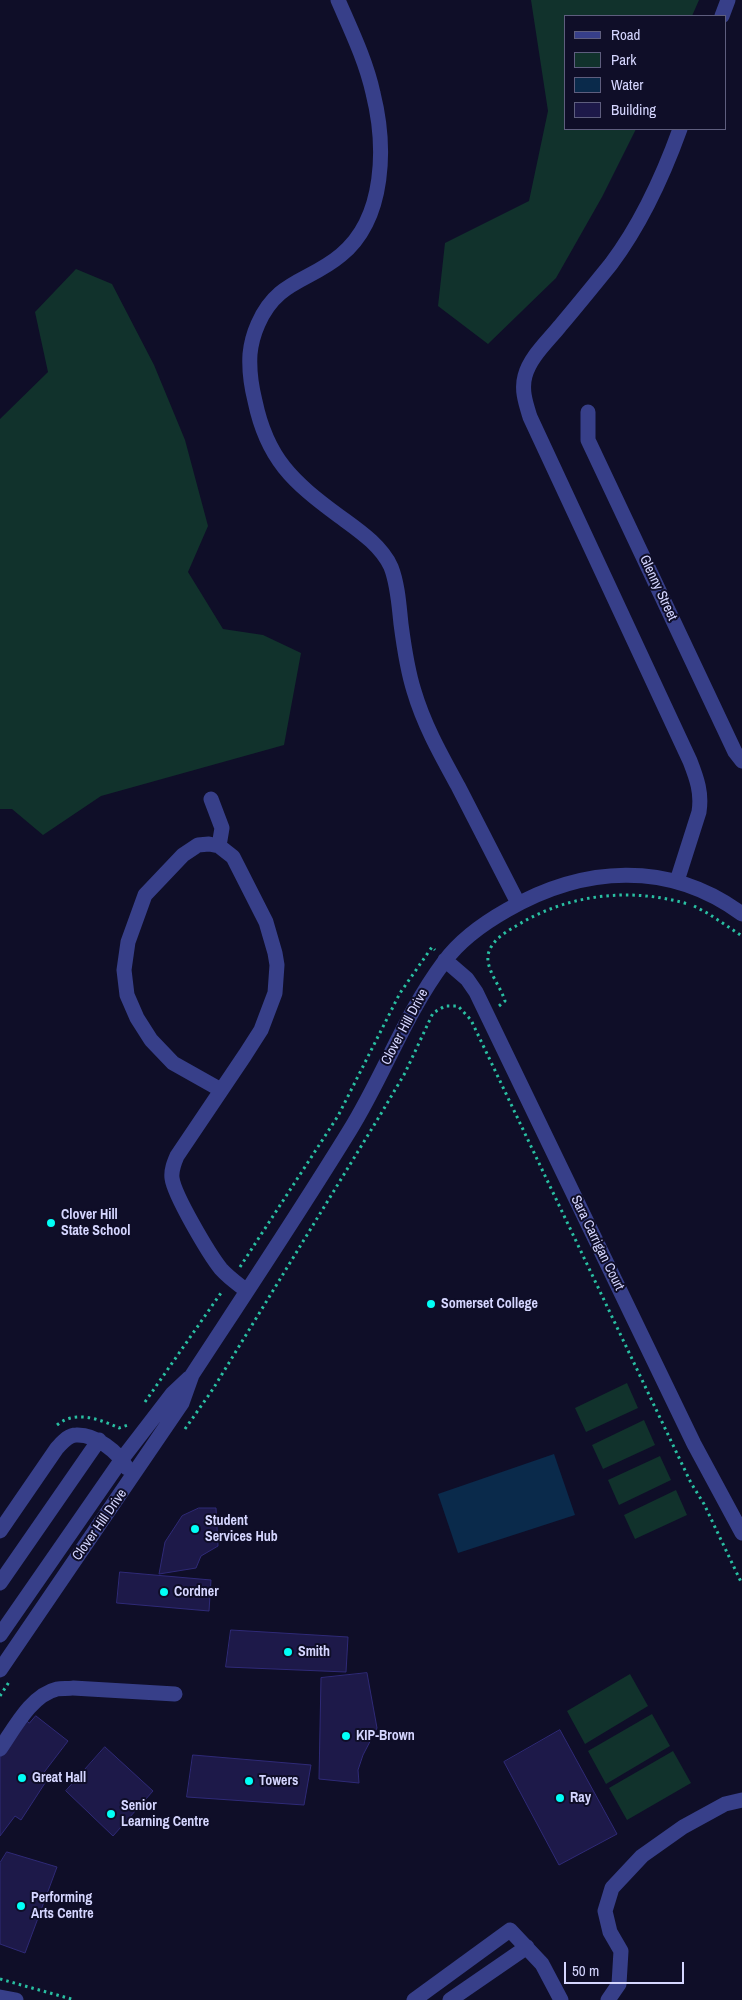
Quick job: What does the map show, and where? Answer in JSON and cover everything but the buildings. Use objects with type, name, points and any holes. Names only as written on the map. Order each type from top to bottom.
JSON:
[{"type":"street","points":[[338,0],[353,34],[373,90],[379,118],[380,174],[373,206],[364,227],[353,244],[343,254],[331,263],[286,287],[263,311],[250,352],[251,384],[266,439],[277,458],[292,477],[314,497],[367,537],[390,566],[396,583],[408,668],[422,715],[518,903]]},
{"type":"street","points":[[722,15],[728,0]]},
{"type":"street","points":[[678,881],[699,812],[701,801],[700,788],[690,761],[614,594],[530,417],[525,400],[524,377],[536,355],[612,263],[640,220],[670,156],[680,130]]},
{"type":"street","name":"Glenny Street","points":[[588,412],[588,440],[735,752],[742,761]]},
{"type":"street","points":[[211,799],[222,828],[219,846]]},
{"type":"street","points":[[221,1090],[173,1063],[151,1040],[137,1018],[127,995],[124,970],[128,942],[145,895],[190,850],[198,845],[209,844],[219,846],[233,857],[273,940],[276,965],[275,993],[266,1019],[250,1047],[177,1156],[172,1172],[174,1186],[215,1261],[231,1280],[247,1291]]},
{"type":"street","name":"Clover Hill Drive","points":[[0,1635],[122,1459],[172,1394],[192,1375],[352,1126],[423,992],[445,960],[472,933],[518,903],[544,891],[591,878],[639,876],[678,881],[709,892],[742,914]]},
{"type":"street","name":"Sara Carrigan Court","points":[[445,960],[467,979],[476,992],[694,1444],[742,1533]]},
{"type":"street","name":"Clover Hill Drive","points":[[5,1675],[130,1480],[182,1403],[192,1375]]},
{"type":"street","points":[[0,1532],[57,1448],[66,1438],[76,1434],[99,1440],[122,1459],[127,1467],[130,1480]]},
{"type":"street","points":[[0,1583],[99,1440]]},
{"type":"street","points":[[0,1748],[34,1704],[45,1694],[57,1689],[73,1688],[175,1694]]},
{"type":"street","points":[[608,2000],[618,1984],[621,1951],[610,1932],[605,1911],[612,1888],[642,1856],[683,1827],[725,1804],[742,1800]]},
{"type":"street","points":[[414,2000],[510,1930],[542,1964],[562,2000]]},
{"type":"street","points":[[450,2000],[527,1947]]},
{"type":"street","points":[[0,1996],[16,2000]]},
{"type":"path","points":[[495,1008],[505,1001],[489,965],[488,958],[493,944],[507,931],[523,921],[564,904],[602,896],[653,895],[690,904],[742,936]]},
{"type":"path","points":[[141,1407],[231,1280],[338,1116],[400,993],[412,974],[432,947],[445,960]]},
{"type":"path","points":[[181,1434],[213,1389],[379,1117],[405,1073],[433,1013],[445,1006],[458,1006],[471,1020],[691,1482],[704,1504],[742,1584]]},
{"type":"path","points":[[52,1429],[60,1422],[69,1418],[80,1417],[96,1418],[119,1428],[125,1427],[130,1423]]},
{"type":"path","points":[[0,1696],[5,1675]]},
{"type":"path","points":[[0,1979],[75,2000]]},
{"type":"green space","points":[[531,0],[699,0],[692,15],[564,15],[564,130],[636,130],[602,197],[556,278],[488,344],[438,306],[445,243],[529,201],[548,111]]},
{"type":"green space","points":[[76,269],[112,284],[154,365],[185,440],[208,526],[188,572],[223,629],[263,635],[301,653],[284,745],[101,796],[43,835],[12,809],[0,809],[0,419],[48,372],[35,312]]},
{"type":"green space","points":[[627,1383],[638,1408],[586,1432],[575,1408]]},
{"type":"green space","points":[[644,1420],[655,1445],[603,1469],[592,1445]]},
{"type":"green space","points":[[660,1456],[671,1480],[619,1505],[608,1480]]},
{"type":"green space","points":[[676,1490],[687,1515],[635,1539],[624,1515]]},
{"type":"green space","points":[[630,1674],[648,1706],[585,1744],[567,1711]]},
{"type":"green space","points":[[652,1714],[670,1746],[606,1784],[588,1751]]},
{"type":"green space","points":[[673,1751],[691,1783],[627,1820],[609,1788]]},
{"type":"water","points":[[554,1454],[575,1515],[458,1553],[438,1494]]},
{"type":"place","name":"Clover Hill State School","points":[[51,1223]]},
{"type":"place","name":"Somerset College","points":[[431,1304]]},
{"type":"place","name":"Student Services Hub","points":[[195,1529]]},
{"type":"place","name":"Cordner","points":[[164,1592]]},
{"type":"place","name":"Smith","points":[[288,1652]]},
{"type":"place","name":"KIP-Brown","points":[[346,1736]]},
{"type":"place","name":"Great Hall","points":[[22,1778]]},
{"type":"place","name":"Towers","points":[[249,1781]]},
{"type":"place","name":"Ray","points":[[560,1798]]},
{"type":"place","name":"Senior Learning Centre","points":[[111,1814]]},
{"type":"place","name":"Performing Arts Centre","points":[[21,1906]]}]
